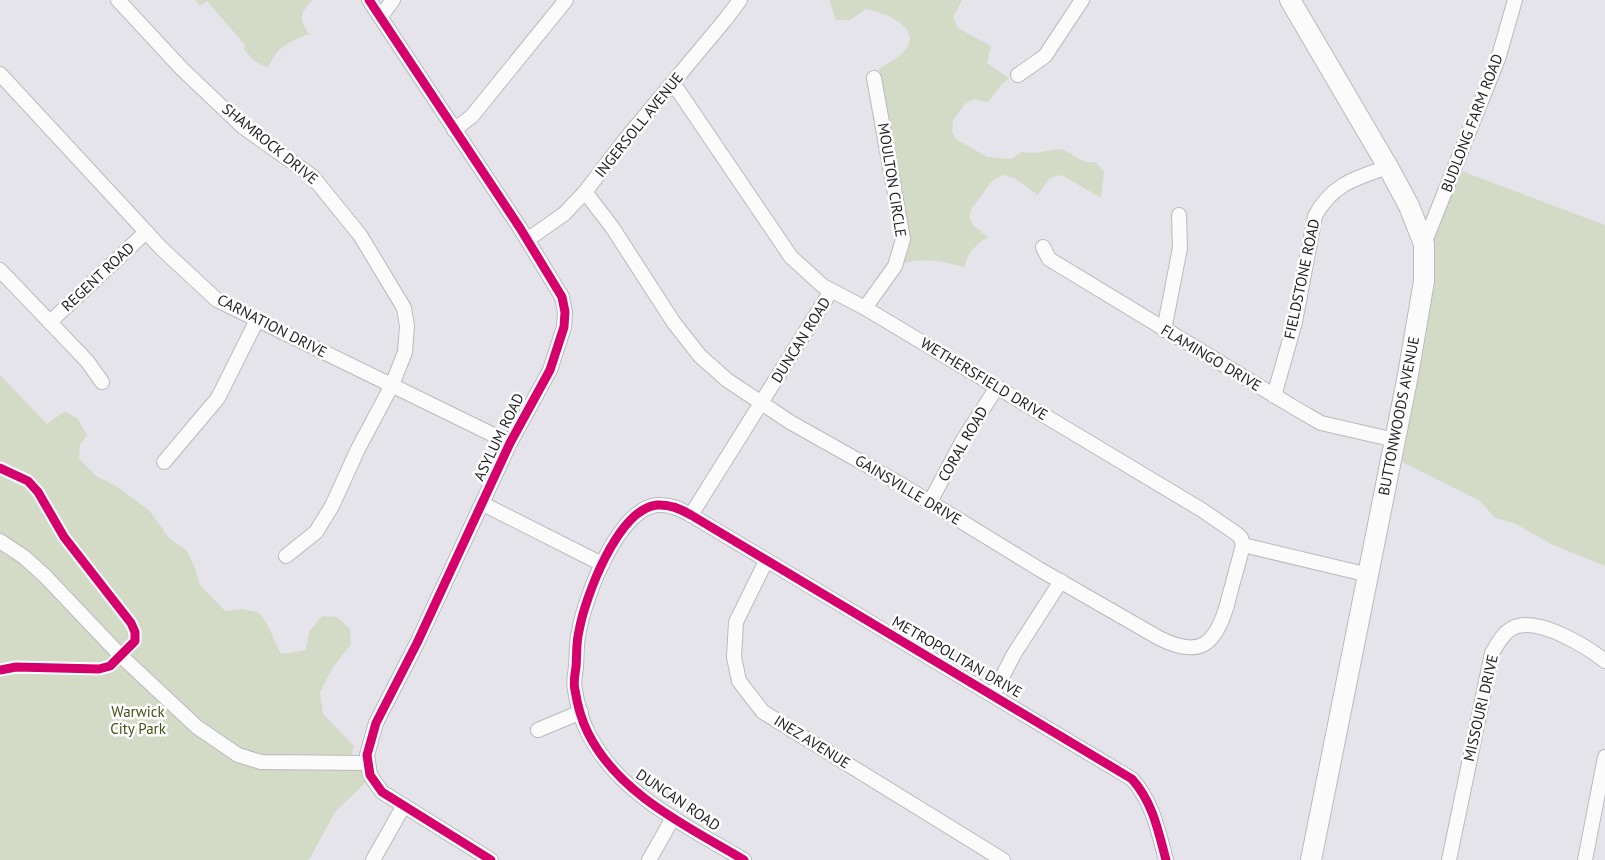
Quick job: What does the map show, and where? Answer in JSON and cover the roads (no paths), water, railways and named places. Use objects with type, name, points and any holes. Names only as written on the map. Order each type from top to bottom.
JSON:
[{"type":"street","name":"SHAMROCK DRIVE","points":[[118,0],[182,69],[243,127],[312,176],[360,235],[404,308],[408,326],[405,352],[392,385],[358,449],[332,506],[316,532],[286,556]]},
{"type":"street","name":"ASYLUM ROAD","points":[[368,763],[367,754],[376,723],[483,504],[510,443],[550,370],[564,327],[565,312],[562,297],[527,240],[369,0]]},
{"type":"street","points":[[381,16],[393,0]]},
{"type":"street","points":[[454,130],[472,116],[566,0]]},
{"type":"street","name":"INGERSOLL AVENUE","points":[[527,240],[564,214],[585,192],[740,0]]},
{"type":"street","points":[[1017,75],[1045,56],[1082,0]]},
{"type":"street","name":"BUTTONWOODS AVENUE","points":[[1290,0],[1388,167],[1409,206],[1424,244],[1424,281],[1395,440],[1311,860]]},
{"type":"street","name":"BUDLONG FARM ROAD","points":[[1424,244],[1498,59],[1515,0]]},
{"type":"street","name":"CARNATION DRIVE","points":[[0,74],[146,232],[217,300],[510,443]]},
{"type":"street","name":"MOULTON CIRCLE","points":[[865,308],[895,266],[903,239],[874,78]]},
{"type":"street","name":"WETHERSFIELD DRIVE","points":[[673,83],[791,257],[814,280],[865,308],[1202,510],[1237,534],[1243,545]]},
{"type":"street","name":"FIELDSTONE ROAD","points":[[1274,396],[1295,322],[1315,216],[1331,193],[1348,181],[1388,167]]},
{"type":"street","name":"GAINSVILLE DRIVE","points":[[585,192],[612,227],[665,311],[693,348],[721,376],[761,404],[1159,638],[1175,646],[1195,648],[1208,643],[1221,624],[1243,545]]},
{"type":"street","points":[[1164,330],[1180,248],[1179,215]]},
{"type":"street","name":"REGENT ROAD","points":[[50,322],[146,232]]},
{"type":"street","name":"FLAMINGO DRIVE","points":[[1043,247],[1049,259],[1321,423],[1395,440]]},
{"type":"street","points":[[0,270],[87,361],[102,382]]},
{"type":"street","name":"DUNCAN ROAD","points":[[744,860],[673,818],[625,784],[609,765],[588,733],[574,688],[579,630],[604,557],[628,521],[642,510],[656,505],[675,507],[691,515],[831,291]]},
{"type":"street","points":[[164,462],[218,398],[257,320]]},
{"type":"street","name":"CORAL ROAD","points":[[930,502],[963,440],[997,387]]},
{"type":"street","points":[[483,504],[602,564]]},
{"type":"street","name":"METROPOLITAN DRIVE","points":[[691,515],[1132,779],[1144,793],[1152,808],[1167,860]]},
{"type":"street","points":[[0,541],[24,557],[45,576],[120,655],[197,727],[213,739],[238,754],[261,762],[368,763],[370,775],[382,792],[491,860]]},
{"type":"street","points":[[1243,545],[1368,575]]},
{"type":"street","name":"INEZ AVENUE","points":[[766,561],[736,622],[734,657],[739,681],[749,696],[763,712],[1003,860]]},
{"type":"street","points":[[993,695],[1014,654],[1061,581]]},
{"type":"street","name":"MISSOURI DRIVE","points":[[1449,860],[1492,653],[1503,635],[1517,626],[1540,626],[1575,642],[1605,661]]},
{"type":"street","points":[[538,730],[581,712]]},
{"type":"street","points":[[1585,860],[1605,757]]},
{"type":"street","points":[[373,860],[403,807]]},
{"type":"street","points":[[649,860],[673,818]]},
{"type":"park label","name":"Warwick City Park","points":[[138,720]]}]
